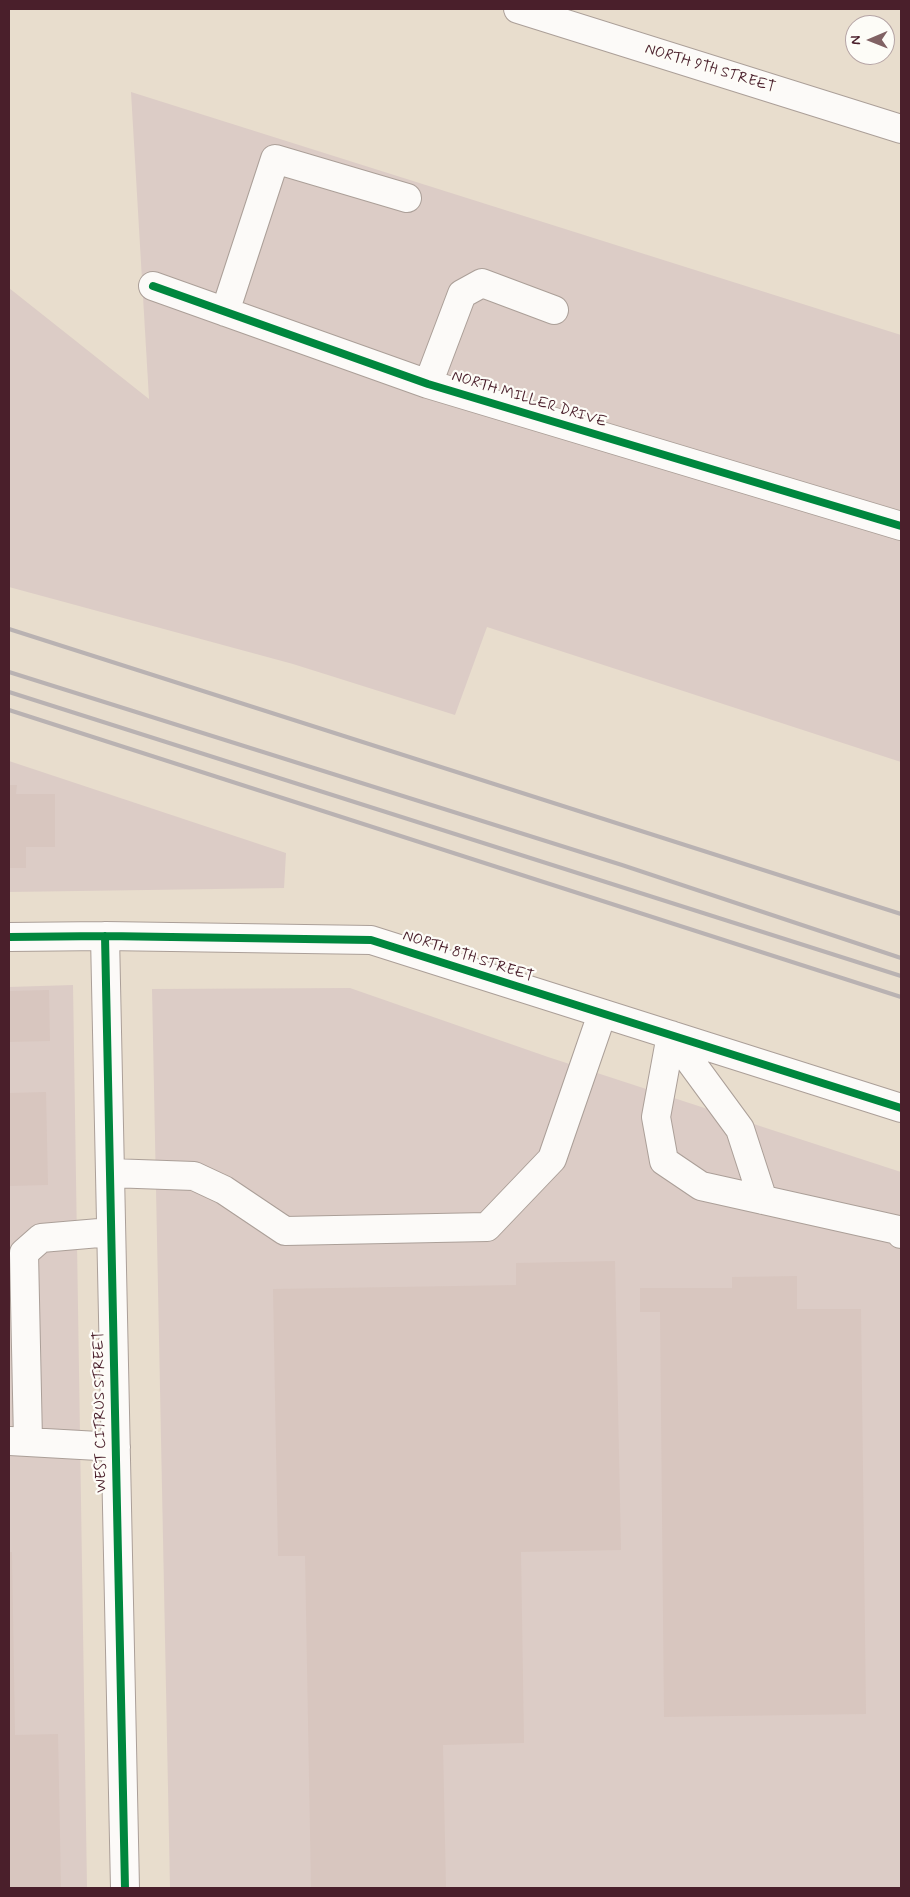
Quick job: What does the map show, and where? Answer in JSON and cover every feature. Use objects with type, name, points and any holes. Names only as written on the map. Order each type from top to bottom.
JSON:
[{"type":"street","name":"NORTH 9TH STREET","points":[[518,9],[901,130]]},
{"type":"street","points":[[225,312],[275,158],[407,198]]},
{"type":"street","points":[[428,384],[462,294],[482,283],[554,310]]},
{"type":"street","name":"NORTH MILLER DRIVE","points":[[153,286],[428,384],[901,526]]},
{"type":"street","name":"NORTH 8TH STREET","points":[[9,937],[105,936],[371,940],[901,1108]]},
{"type":"street","name":"WEST CITRUS STREET","points":[[105,936],[125,1888]]},
{"type":"street","points":[[110,1174],[194,1176],[224,1190],[285,1230],[487,1227],[552,1159],[602,1014]]},
{"type":"street","points":[[671,1035],[656,1117],[664,1161],[700,1186],[898,1230],[901,1234]]},
{"type":"street","points":[[671,1035],[740,1129],[763,1200]]},
{"type":"street","points":[[111,1232],[41,1238],[24,1253],[18,1441],[116,1447]]},
{"type":"shaded area","points":[[131,92],[901,335],[901,762],[487,627],[455,715],[293,664],[9,587],[9,288],[149,399]]},
{"type":"shaded area","points":[[9,761],[286,853],[284,888],[9,892]]},
{"type":"shaded area","points":[[73,985],[87,1888],[9,1888],[9,987]]},
{"type":"shaded area","points":[[350,988],[548,1057],[901,1172],[901,1888],[170,1888],[152,989]]},
{"type":"building","points":[[9,785],[17,785],[16,794],[55,794],[55,847],[26,847],[26,868],[9,868]]},
{"type":"building","points":[[49,990],[50,1041],[9,1042],[9,991]]},
{"type":"building","points":[[46,1092],[48,1185],[9,1186],[9,1093]]},
{"type":"building","points":[[615,1261],[621,1550],[521,1552],[524,1743],[443,1745],[446,1888],[311,1888],[305,1556],[278,1556],[273,1289],[516,1285],[516,1263]]},
{"type":"building","points":[[797,1276],[797,1309],[861,1309],[866,1714],[664,1717],[660,1312],[640,1312],[640,1288],[732,1288],[732,1277]]},
{"type":"building","points":[[9,1552],[12,1552],[15,1735],[58,1734],[61,1888],[9,1888]]},
{"type":"railway","points":[[9,629],[901,914]]},
{"type":"railway","points":[[9,672],[622,865],[901,958]]},
{"type":"railway","points":[[9,692],[901,976]]},
{"type":"railway","points":[[9,710],[901,997]]},
{"type":"cycle path","points":[[153,286],[428,384],[901,526]]},
{"type":"cycle path","points":[[105,936],[125,1888]]},
{"type":"cycle path","points":[[9,937],[105,936],[371,940],[901,1108]]}]
